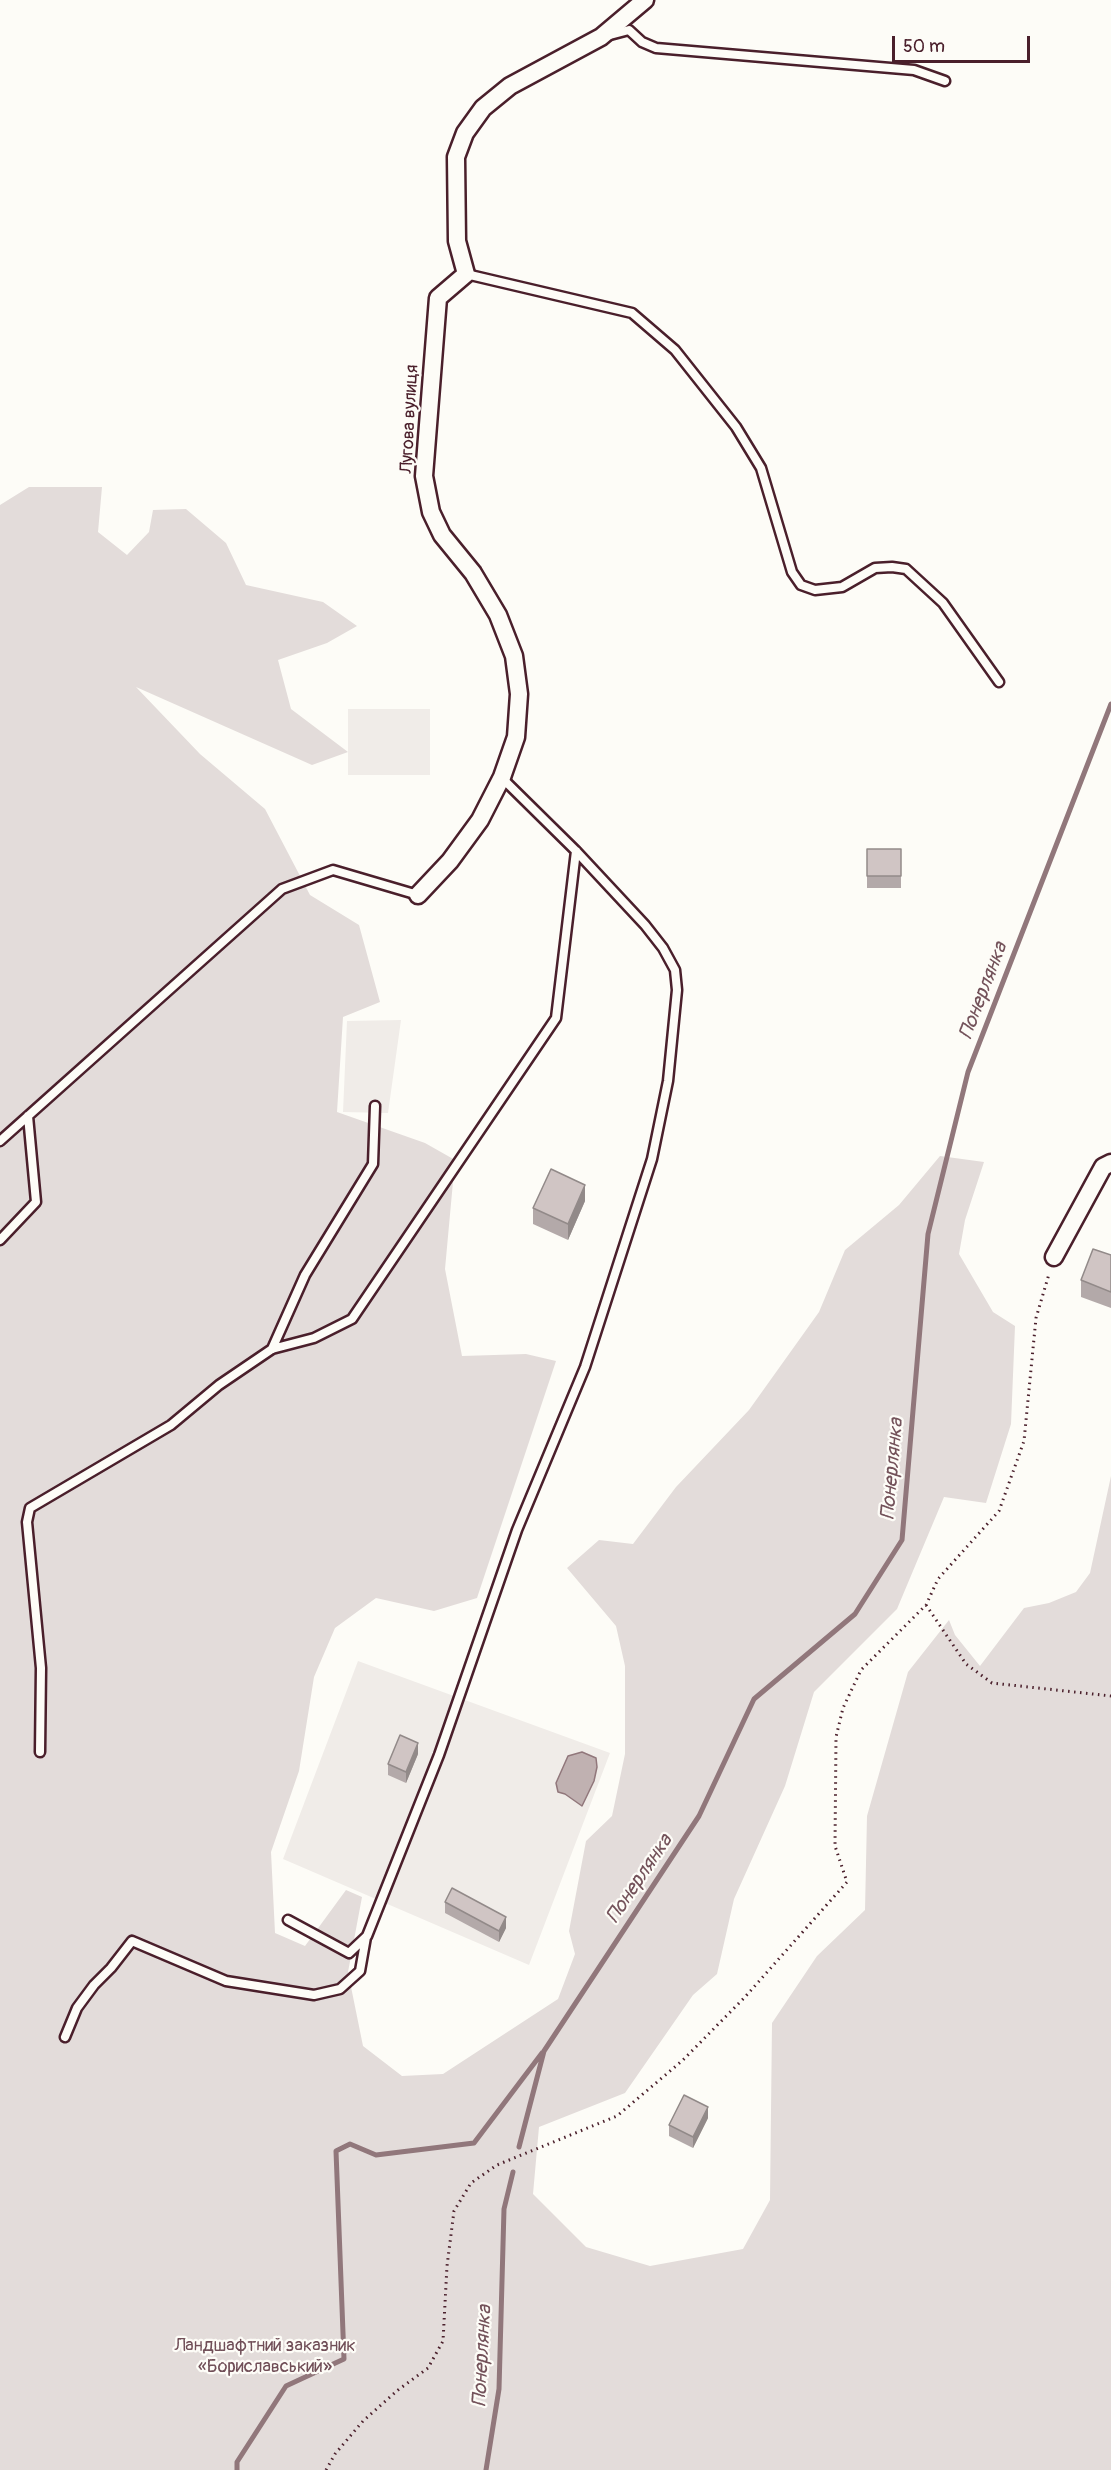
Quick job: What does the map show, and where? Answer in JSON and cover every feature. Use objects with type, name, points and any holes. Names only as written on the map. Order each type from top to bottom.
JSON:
[{"type":"street","points":[[466,274],[457,242],[456,157],[465,133],[483,108],[510,86],[601,37],[645,0]]},
{"type":"street","name":"Лугова вулиця","points":[[418,895],[450,861],[480,820],[501,777],[516,737],[519,694],[514,656],[498,615],[473,573],[442,535],[431,512],[424,476],[438,298],[466,274]]},
{"type":"street","points":[[1054,1257],[1103,1167],[1111,1163]]},
{"type":"lane","points":[[601,37],[629,30],[642,42],[656,48],[914,70],[945,81]]},
{"type":"lane","points":[[466,274],[632,313],[675,350],[736,427],[761,468],[792,572],[801,585],[815,590],[842,587],[875,568],[906,569],[943,603],[999,682]]},
{"type":"lane","points":[[65,2037],[77,2008],[132,1941],[226,1981],[314,1995],[340,1989],[360,1971],[367,1936],[439,1755],[517,1530],[585,1367],[652,1159],[668,1081],[677,990],[675,970],[663,948],[645,925],[576,851],[501,777]]},
{"type":"lane","points":[[40,1752],[41,1668],[27,1522],[30,1508],[171,1425],[219,1385],[272,1349],[314,1338],[352,1319],[556,1018],[576,851]]},
{"type":"lane","points":[[0,1141],[282,889],[333,870],[418,895]]},
{"type":"lane","points":[[272,1349],[305,1275],[373,1164],[375,1106]]},
{"type":"lane","points":[[0,1240],[36,1202],[28,1116]]},
{"type":"lane","points":[[288,1920],[349,1953],[367,1936]]},
{"type":"path","points":[[326,2470],[335,2454],[363,2421],[398,2390],[428,2368],[443,2341],[447,2266],[454,2211],[471,2183],[497,2164],[616,2116],[683,2060],[745,1997],[847,1882],[835,1846],[836,1737],[843,1708],[861,1670],[926,1605],[938,1579],[999,1510],[1024,1441],[1036,1318],[1054,1257]]},
{"type":"path","points":[[926,1605],[966,1665],[992,1683],[1111,1696]]},
{"type":"shaded area","points":[[348,709],[430,709],[430,775],[348,775]]},
{"type":"shaded area","points":[[401,1020],[388,1113],[343,1112],[347,1021]]},
{"type":"shaded area","points":[[358,1661],[610,1753],[529,1965],[283,1859]]},
{"type":"shaded area","points":[[582,1752],[596,1758],[597,1767],[594,1781],[582,1806],[558,1792],[556,1783],[568,1756]]},
{"type":"green space","name":"Ландшафтний заказник «Бориславський»","points":[[29,487],[102,487],[98,532],[127,555],[149,532],[153,510],[186,509],[226,543],[246,585],[323,602],[357,626],[327,643],[278,660],[291,709],[348,752],[312,765],[136,687],[200,754],[265,809],[310,895],[359,925],[380,1002],[343,1017],[337,1112],[425,1143],[455,1160],[445,1269],[462,1356],[526,1354],[556,1361],[477,1598],[434,1611],[376,1598],[335,1628],[314,1677],[299,1771],[271,1852],[275,1933],[305,1946],[346,1890],[362,1897],[348,1972],[363,2046],[402,2076],[443,2074],[558,1999],[575,1954],[569,1931],[586,1841],[612,1816],[625,1754],[625,1666],[616,1626],[567,1568],[599,1540],[633,1544],[676,1487],[749,1410],[819,1312],[845,1250],[899,1205],[940,1156],[984,1162],[965,1220],[959,1254],[993,1312],[1015,1326],[1011,1424],[986,1503],[944,1497],[897,1609],[814,1692],[785,1786],[734,1899],[717,1974],[693,1995],[625,2093],[539,2127],[533,2194],[586,2247],[650,2266],[743,2249],[770,2200],[772,2023],[817,1956],[865,1910],[867,1816],[908,1672],[949,1620],[955,1635],[980,1666],[1024,1608],[1049,1603],[1076,1592],[1090,1573],[1111,1476],[1111,2470],[0,2470],[0,505]]},
{"type":"building","points":[[867,849],[901,849],[901,876],[867,876]]},
{"type":"building","points":[[551,1169],[585,1185],[568,1224],[533,1208]]},
{"type":"building","points":[[1093,1249],[1111,1255],[1111,1292],[1081,1280]]},
{"type":"building","points":[[400,1735],[418,1743],[406,1772],[388,1764]]},
{"type":"building","points":[[452,1888],[506,1917],[499,1931],[445,1902]]},
{"type":"building","points":[[684,2095],[708,2107],[693,2137],[669,2125]]},
{"type":"waterway","name":"Понерлянка","points":[[519,2147],[544,2051],[699,1816],[754,1699],[855,1614],[902,1540],[928,1234],[968,1072],[1111,704]]},
{"type":"waterway","points":[[237,2470],[237,2462],[286,2386],[344,2359],[336,2151],[350,2144],[376,2155],[474,2143],[542,2053]]},
{"type":"waterway","name":"Понерлянка","points":[[486,2470],[499,2389],[504,2209],[513,2172]]}]
